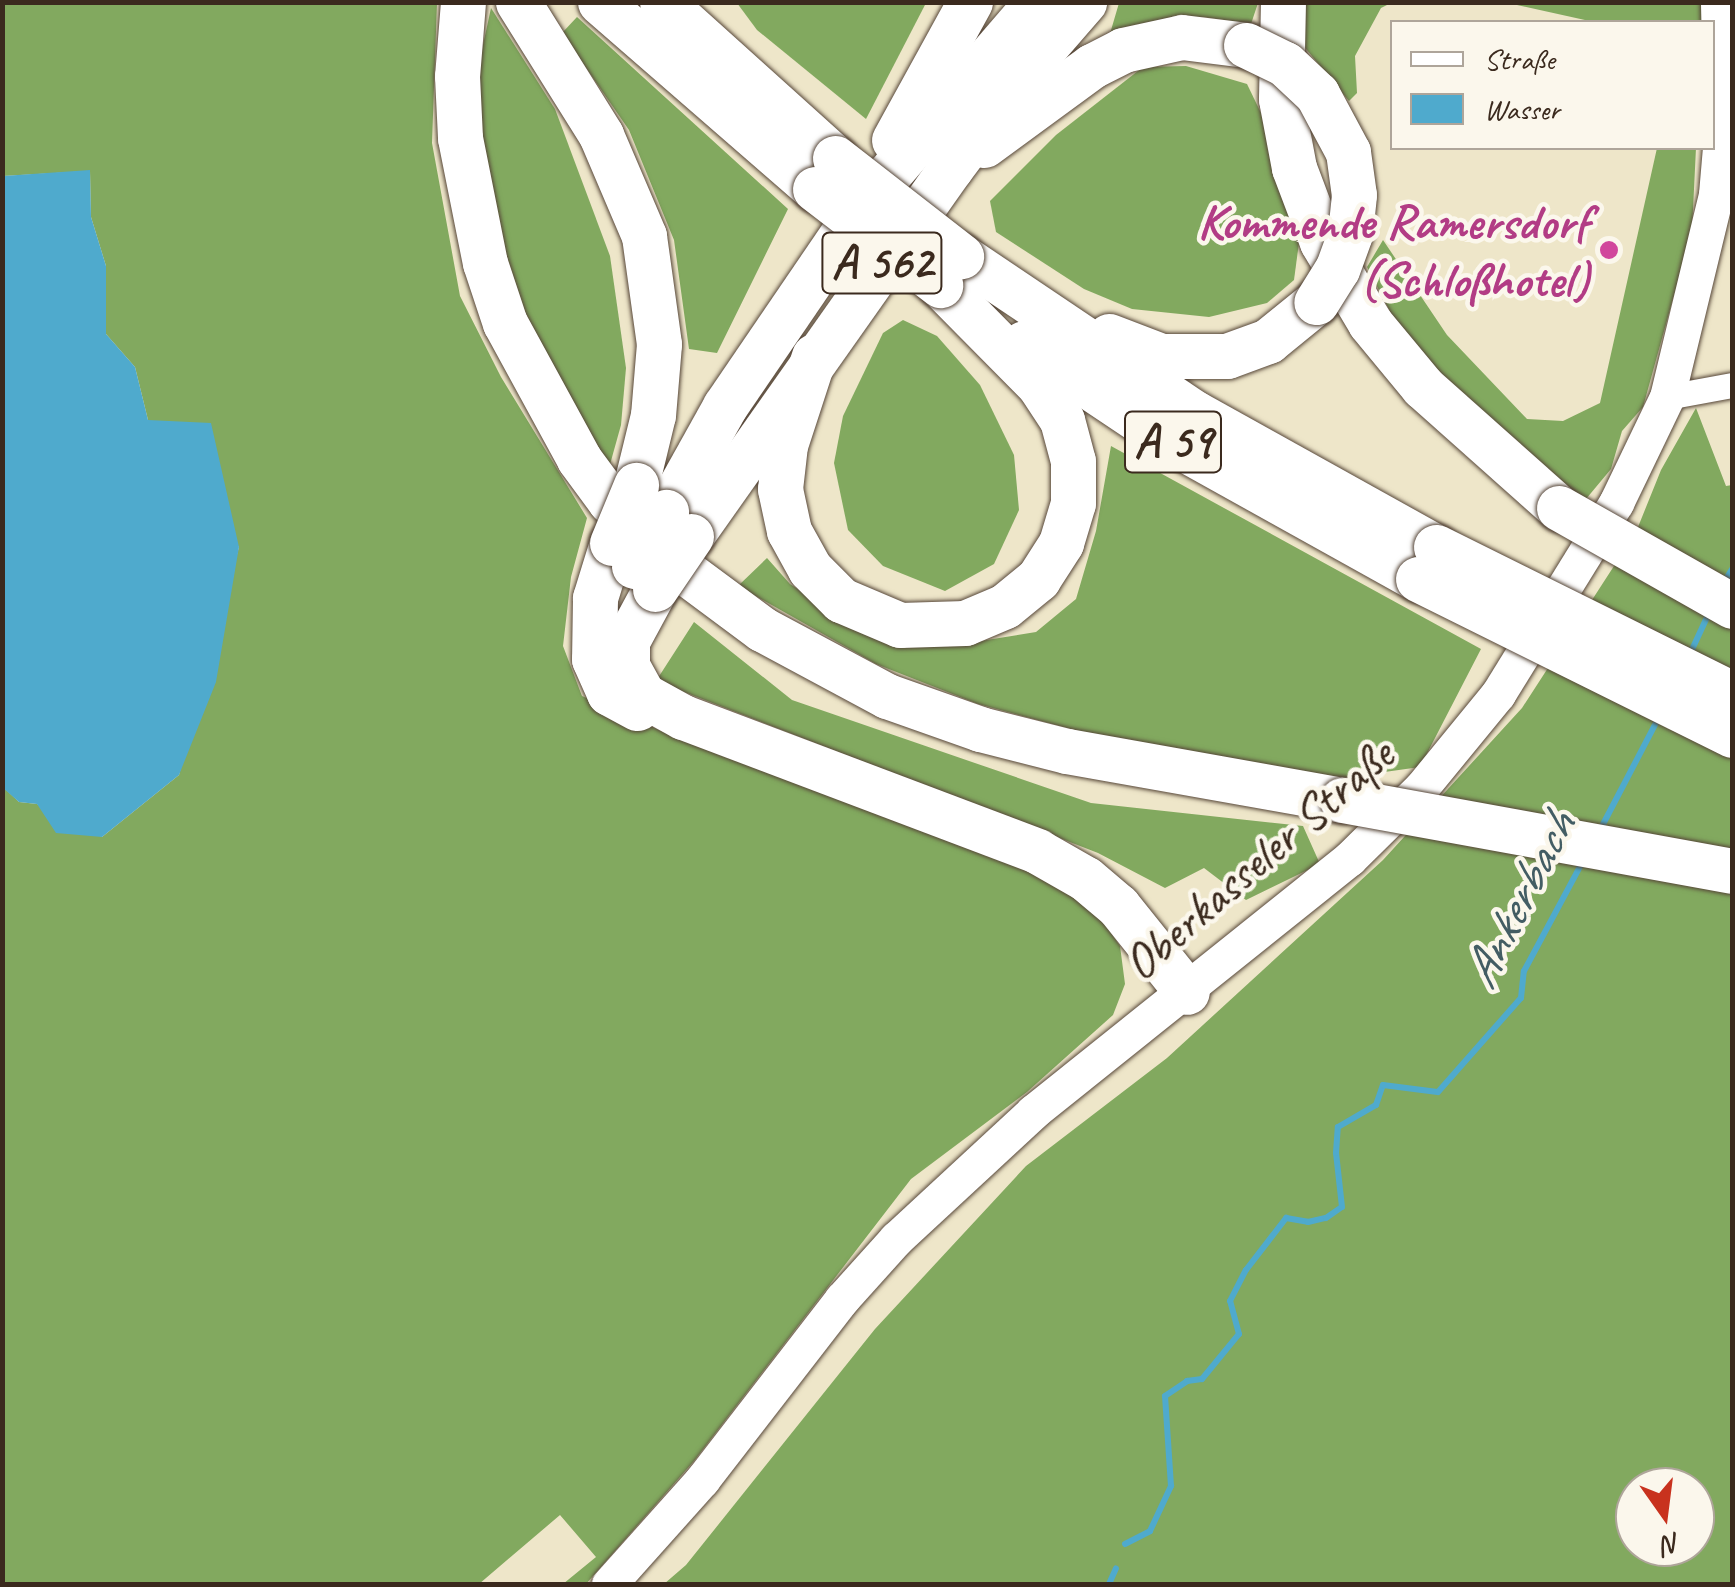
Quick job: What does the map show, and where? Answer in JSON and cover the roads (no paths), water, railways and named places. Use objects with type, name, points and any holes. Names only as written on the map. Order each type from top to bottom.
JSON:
[{"type":"highway","points":[[463,2],[457,76],[460,138],[485,264],[505,323],[579,459],[610,501],[665,557],[762,630],[887,696],[980,729],[1067,750],[1732,871]]},
{"type":"highway","points":[[518,2],[600,135],[644,236],[659,344],[653,416],[664,511]]},
{"type":"highway","name":"A 59","points":[[600,2],[673,24],[825,173],[1172,442],[1427,563],[1732,694]]},
{"type":"highway","points":[[863,204],[970,2]]},
{"type":"highway","points":[[1037,2],[863,204],[724,406],[634,566],[596,598],[592,624],[594,659],[600,678],[621,702],[684,718],[1037,851],[1086,879],[1118,906],[1187,992]]},
{"type":"highway","name":"A 562","points":[[684,718],[643,696],[627,666],[634,566],[664,511],[814,356],[1018,78],[1084,2]]},
{"type":"highway","points":[[1283,2],[1281,99],[1294,168],[1322,242],[1370,323],[1423,388],[1559,508],[1732,606]]},
{"type":"highway","points":[[950,169],[1092,66],[1124,50],[1182,37],[1246,45],[1285,64],[1317,94],[1348,152],[1354,196],[1350,234],[1337,270],[1316,302],[1286,330],[1248,350],[1183,359],[1140,349],[1010,292]]},
{"type":"highway","points":[[814,356],[785,446],[780,489],[789,531],[810,570],[841,600],[900,626],[965,624],[1005,606],[1038,578],[1061,543],[1073,503],[1074,460],[1052,402],[950,270]]},
{"type":"highway","name":"A 59","points":[[950,270],[1010,292],[1427,563],[1732,735]]},
{"type":"street","name":"Oberkasseler Straße","points":[[609,1584],[702,1480],[842,1299],[896,1239],[1033,1112],[1349,860],[1457,745],[1498,694],[1578,570],[1667,397],[1716,194],[1722,136],[1718,2]]},
{"type":"street","points":[[1667,397],[1732,385]]},
{"type":"water","points":[[90,170],[91,217],[106,266],[106,334],[135,367],[148,420],[211,423],[239,547],[216,682],[179,775],[102,837],[56,833],[37,804],[19,802],[2,787],[3,176]]},
{"type":"waterway","name":"Ankerbach","points":[[1723,584],[1732,569]]},
{"type":"waterway","name":"Ankerbach","points":[[1689,656],[1709,613]]},
{"type":"waterway","name":"Ankerbach","points":[[1600,830],[1659,717]]},
{"type":"waterway","name":"Ankerbach","points":[[1125,1544],[1150,1531],[1171,1486],[1165,1396],[1187,1381],[1202,1379],[1239,1334],[1230,1301],[1246,1270],[1286,1218],[1308,1222],[1326,1218],[1342,1207],[1336,1153],[1338,1127],[1376,1105],[1383,1085],[1438,1092],[1521,998],[1524,971],[1582,863]]},
{"type":"waterway","name":"Ankerbach","points":[[1109,1584],[1116,1568]]},
{"type":"place","name":"Kommende Ramersdorf (Schloßhotel)","points":[[1609,250]]}]
